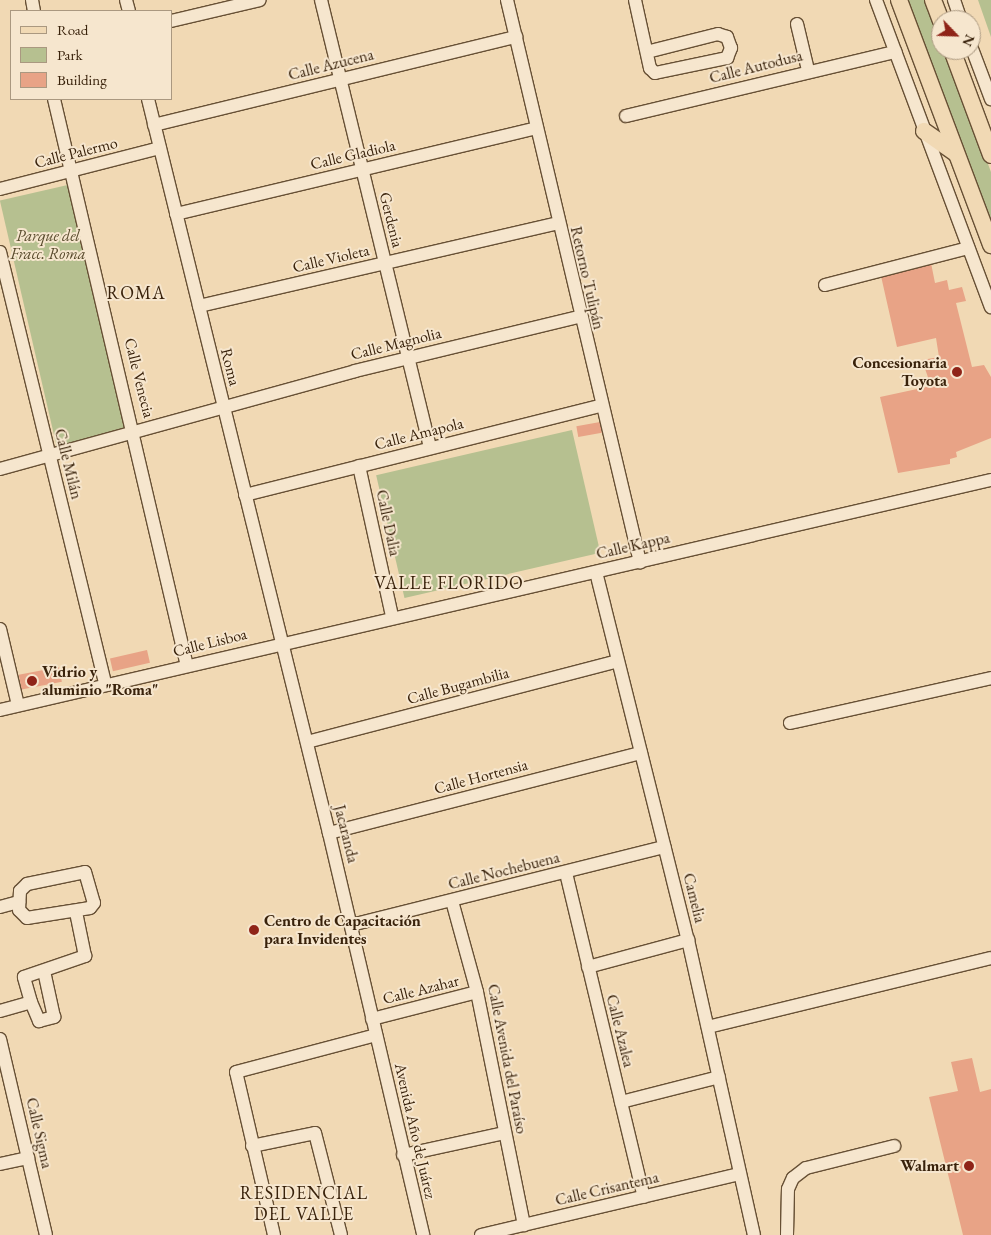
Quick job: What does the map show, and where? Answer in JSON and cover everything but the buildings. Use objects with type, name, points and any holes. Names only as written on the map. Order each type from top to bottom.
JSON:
[{"type":"main road","points":[[899,0],[991,244]]},
{"type":"main road","points":[[956,60],[991,155]]},
{"type":"main road","points":[[924,131],[956,153]]},
{"type":"street","points":[[172,21],[260,0]]},
{"type":"street","name":"Gerdenia","points":[[321,0],[430,448]]},
{"type":"street","name":"Retorno Tulipán","points":[[507,0],[600,406],[640,562]]},
{"type":"street","points":[[635,0],[647,52],[652,70],[662,74],[727,58],[731,48],[727,37],[718,34],[647,52]]},
{"type":"street","points":[[876,0],[991,307]]},
{"type":"street","points":[[797,24],[808,70]]},
{"type":"street","name":"Calle Azucena","points":[[154,125],[516,37]]},
{"type":"street","name":"Calle Autodusa","points":[[626,116],[808,70],[895,52]]},
{"type":"street","points":[[976,60],[991,99]]},
{"type":"street","name":"Calle Venecia","points":[[54,100],[136,433],[187,666]]},
{"type":"street","name":"Roma","points":[[148,100],[282,642]]},
{"type":"street","name":"Calle Gladiola","points":[[176,214],[537,128]]},
{"type":"street","name":"Calle Palermo","points":[[0,189],[160,148]]},
{"type":"street","name":"Calle Violeta","points":[[199,306],[558,223]]},
{"type":"street","points":[[825,285],[968,248]]},
{"type":"street","name":"Calle Milán","points":[[0,252],[105,684]]},
{"type":"street","name":"Calle Magnolia","points":[[0,469],[408,358],[579,317]]},
{"type":"street","name":"Calle Amapola","points":[[245,494],[600,406]]},
{"type":"street","name":"Calle Dalia","points":[[359,466],[392,616]]},
{"type":"street","name":"Calle Kappa","points":[[282,642],[640,562],[991,480]]},
{"type":"street","name":"Camelia","points":[[596,572],[688,940],[754,1235]]},
{"type":"street","points":[[0,629],[18,705]]},
{"type":"street","name":"Calle Lisboa","points":[[0,710],[282,642]]},
{"type":"street","name":"Jacaranda","points":[[282,642],[330,833],[376,1035]]},
{"type":"street","name":"Calle Bugambilia","points":[[307,742],[617,661]]},
{"type":"street","points":[[790,723],[991,678]]},
{"type":"street","name":"Calle Hortensia","points":[[330,833],[641,753]]},
{"type":"street","name":"Calle Nochebuena","points":[[351,926],[664,847]]},
{"type":"street","points":[[85,872],[94,903],[76,912],[27,918],[19,910],[19,902],[20,892],[27,884],[85,872]]},
{"type":"street","name":"Calle Azalea","points":[[566,873],[644,1197]]},
{"type":"street","name":"Calle Avenida del Paraíso","points":[[452,901],[478,992],[504,1133],[524,1225]]},
{"type":"street","points":[[0,907],[19,902]]},
{"type":"street","points":[[44,971],[54,1017],[39,1021],[24,977],[85,956],[76,912]]},
{"type":"street","points":[[588,967],[688,940]]},
{"type":"street","points":[[708,1027],[991,958]]},
{"type":"street","name":"Calle Azahar","points":[[372,1019],[478,992]]},
{"type":"street","points":[[0,1011],[31,1002]]},
{"type":"street","points":[[274,1235],[235,1082],[239,1069],[376,1035]]},
{"type":"street","name":"Avenida Año de Juárez","points":[[376,1035],[423,1235]]},
{"type":"street","name":"Calle Sigma","points":[[0,1039],[4,1076],[28,1158],[44,1235]]},
{"type":"street","points":[[621,1102],[719,1077]]},
{"type":"street","points":[[252,1146],[315,1133],[342,1235]]},
{"type":"street","points":[[403,1155],[504,1133]]},
{"type":"street","points":[[787,1235],[788,1189],[793,1178],[806,1168],[894,1146]]},
{"type":"street","points":[[0,1164],[28,1158]]},
{"type":"street","name":"Calle Crisantema","points":[[481,1235],[740,1174]]},
{"type":"green space","points":[[907,0],[926,0],[931,17],[931,60],[949,60],[991,172],[991,227]]},
{"type":"green space","points":[[978,0],[991,0],[991,37]]},
{"type":"green space","name":"Parque del Fracc. Roma","points":[[72,184],[129,431],[57,447],[0,201]]},
{"type":"green space","points":[[572,430],[600,553],[404,598],[376,475]]},
{"type":"place","name":"Concesionaria Toyota","points":[[957,372]]},
{"type":"place","name":"Vidrio y aluminio \"Roma\"","points":[[32,681]]},
{"type":"place","name":"Centro de Capacitación para Invidentes","points":[[254,930]]},
{"type":"place","name":"Walmart","points":[[969,1166]]},
{"type":"district","name":"ROMA","points":[[136,293]]},
{"type":"district","name":"VALLE FLORIDO","points":[[449,583]]},
{"type":"district","name":"RESIDENCIAL DEL VALLE","points":[[304,1204]]}]
